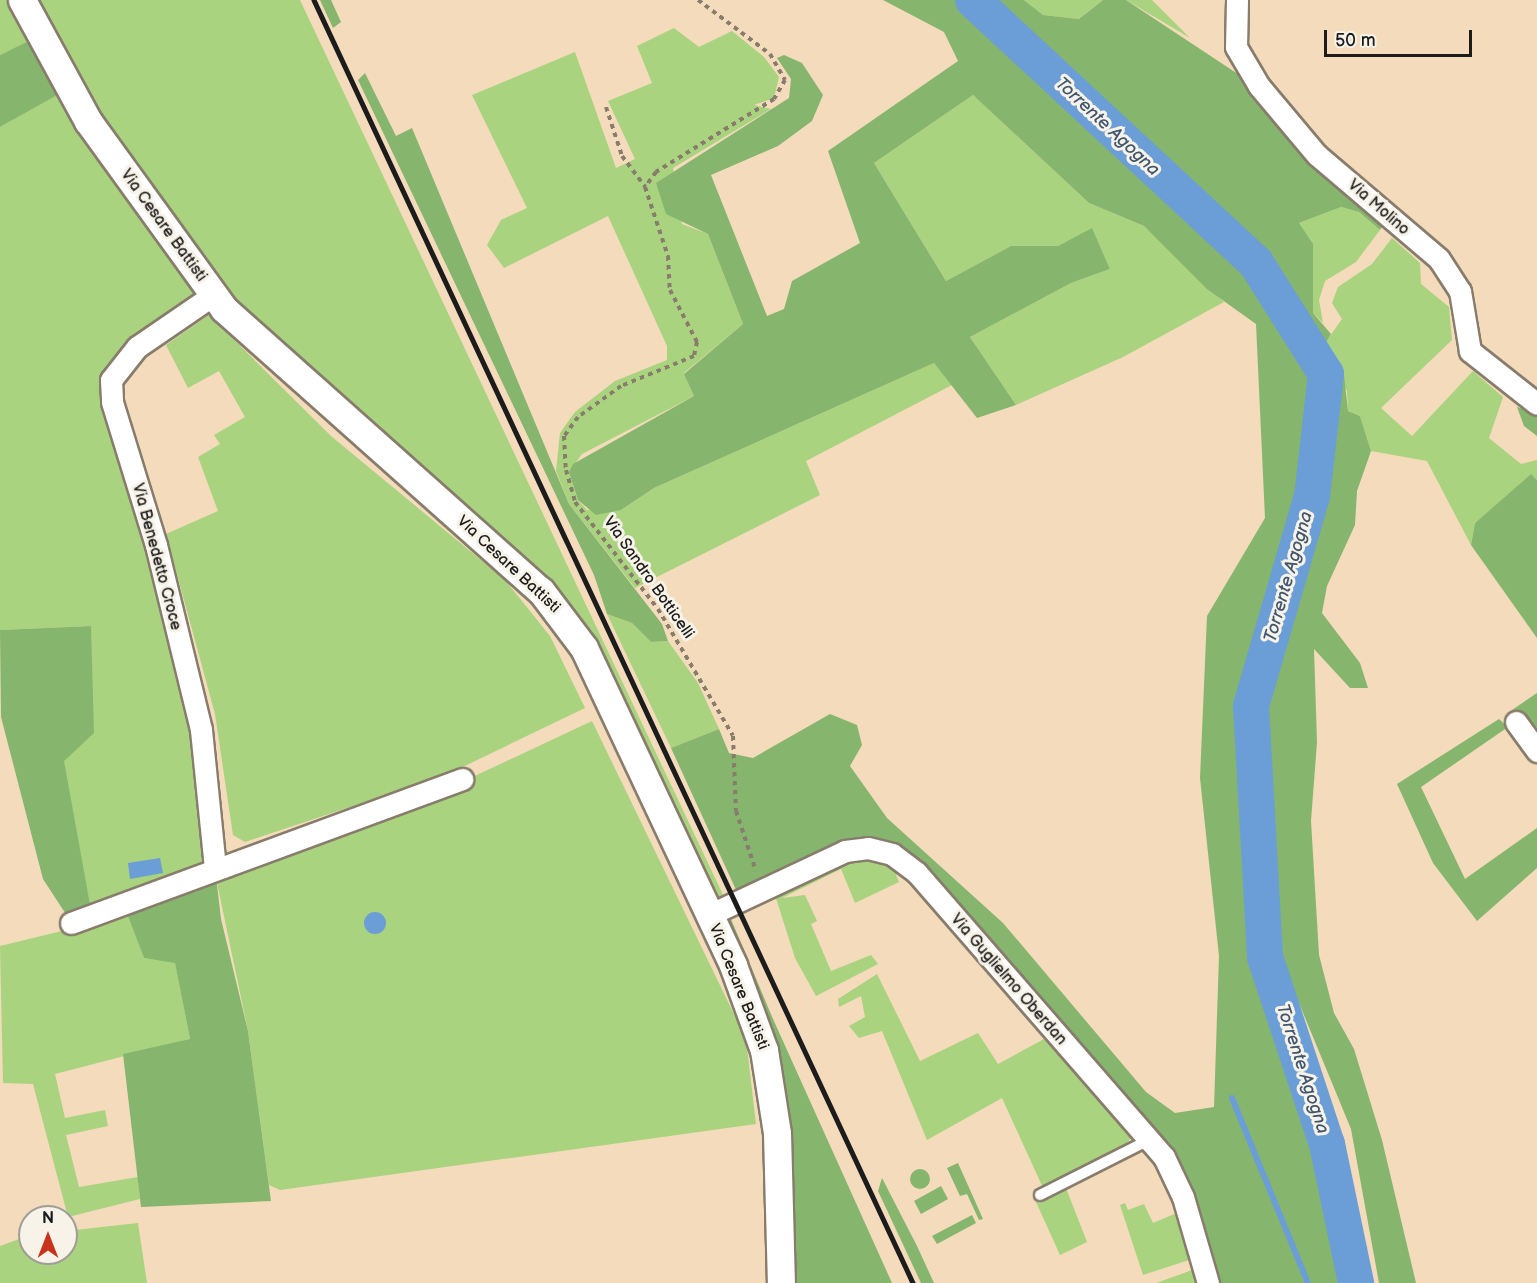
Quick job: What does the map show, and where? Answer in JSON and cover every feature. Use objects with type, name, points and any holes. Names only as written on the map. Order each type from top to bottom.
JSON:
[{"type":"street","name":"Via Cesare Battisti","points":[[22,0],[88,121],[213,295],[281,365],[562,614],[603,686],[752,1011],[774,1091],[781,1283]]},
{"type":"street","name":"Via Molino","points":[[1237,0],[1236,47],[1259,86],[1317,155],[1439,259],[1460,291],[1470,351],[1537,404]]},
{"type":"street","name":"Via Benedetto Croce","points":[[213,295],[137,347],[111,380],[112,402],[156,545],[201,730],[215,868]]},
{"type":"street","points":[[1516,722],[1537,751]]},
{"type":"street","points":[[71,923],[215,868],[462,779]]},
{"type":"street","name":"Via Guglielmo Oberdan","points":[[709,915],[845,851],[868,848],[892,854],[917,873],[1149,1140],[1183,1197],[1208,1283]]},
{"type":"lane","points":[[1040,1195],[1149,1140]]},
{"type":"path","points":[[606,107],[622,156],[645,188],[656,172],[774,99],[785,80],[770,54],[698,0]]},
{"type":"path","name":"Via Sandro Botticelli","points":[[645,188],[668,256],[670,290],[697,342],[694,356],[621,386],[578,417],[564,436],[566,470],[575,502],[658,609],[733,736],[736,811],[754,860],[759,892]]},
{"type":"green space","points":[[0,0],[22,0],[213,295],[111,380],[170,606],[215,868],[92,915],[63,761],[91,626],[0,630],[0,127],[58,94],[31,41],[0,55]]},
{"type":"green space","points":[[32,0],[300,0],[725,899],[713,900],[610,679],[233,303],[94,115]]},
{"type":"green space","points":[[320,0],[331,0],[341,22],[333,28]]},
{"type":"green space","points":[[883,0],[969,0],[1254,265],[1324,376],[1309,496],[1249,707],[1251,789],[1263,958],[1338,1130],[1359,1283],[1211,1283],[1187,1198],[994,942],[877,842],[737,892],[671,748],[719,729],[729,753],[753,758],[830,714],[857,725],[862,745],[850,766],[887,818],[1003,923],[1146,1092],[1175,1113],[1214,1107],[1219,956],[1200,778],[1207,616],[1265,518],[1256,324],[1207,289],[1144,226],[1089,203],[973,95],[874,163],[946,281],[1011,246],[1058,246],[1092,228],[1110,269],[1071,283],[970,337],[1016,405],[977,418],[934,363],[654,488],[621,510],[596,515],[578,500],[569,472],[573,464],[694,396],[684,374],[743,324],[708,234],[666,214],[656,183],[789,98],[791,79],[777,58],[784,55],[802,63],[823,95],[812,121],[778,146],[711,175],[767,316],[784,309],[792,281],[860,243],[828,151],[958,61],[944,32]]},
{"type":"green space","points":[[980,0],[1024,0],[1043,15],[1079,19],[1103,0],[1126,0],[1256,86],[1385,222],[1380,230],[1359,212],[1341,207],[1299,223],[1313,244],[1313,313],[1331,334],[1324,346],[1344,375],[1348,411],[1360,416],[1371,451],[1357,491],[1355,525],[1327,586],[1322,613],[1360,663],[1368,688],[1350,688],[1314,649],[1317,742],[1311,821],[1319,955],[1334,1013],[1354,1049],[1382,1140],[1416,1283],[1379,1283],[1351,1129],[1280,957],[1264,787],[1263,704],[1325,499],[1330,373],[1259,261]]},
{"type":"green space","points":[[1024,0],[1103,0],[1079,19],[1043,15]]},
{"type":"green space","points":[[1126,0],[1152,0],[1190,38]]},
{"type":"green space","points":[[674,28],[699,47],[732,31],[764,57],[779,77],[774,98],[754,105],[771,109],[673,168],[682,224],[708,234],[743,324],[684,373],[694,396],[582,454],[569,472],[578,500],[587,510],[621,510],[654,488],[934,363],[952,385],[806,461],[820,495],[635,588],[569,504],[556,471],[560,433],[575,412],[615,381],[667,360],[667,346],[608,216],[504,268],[487,245],[501,220],[527,208],[472,95],[575,52],[616,168],[635,159],[608,101],[652,83],[637,46]]},
{"type":"green space","points":[[31,40],[59,94],[0,127],[0,55]]},
{"type":"green space","points":[[365,73],[396,136],[412,128],[569,504],[662,624],[668,641],[651,642],[632,623],[607,614],[594,575],[358,80]]},
{"type":"green space","points":[[973,95],[1089,203],[1144,226],[1224,302],[1123,357],[1016,405],[970,337],[1071,283],[1110,269],[1092,229],[1058,246],[1011,246],[946,281],[874,163]]},
{"type":"green space","points":[[1341,207],[1359,212],[1380,230],[1356,262],[1325,281],[1319,300],[1323,323],[1313,313],[1299,223]]},
{"type":"green space","points":[[1392,238],[1420,263],[1421,284],[1449,307],[1452,340],[1381,408],[1412,436],[1473,371],[1503,397],[1489,438],[1521,464],[1537,460],[1537,480],[1531,475],[1475,523],[1471,545],[1427,461],[1371,451],[1360,416],[1348,411],[1347,391],[1323,346],[1342,319],[1332,303],[1338,287],[1372,264]]},
{"type":"green space","points":[[209,315],[331,436],[505,580],[550,636],[585,708],[446,775],[245,842],[233,835],[215,714],[166,534],[218,511],[198,457],[220,444],[214,435],[245,417],[219,371],[188,388],[166,345]]},
{"type":"green space","points":[[1517,407],[1537,413],[1537,436],[1524,426]]},
{"type":"green space","points":[[1531,474],[1537,480],[1537,638],[1471,545],[1475,523]]},
{"type":"green space","points":[[607,614],[632,623],[651,642],[668,641],[698,683],[719,729],[671,748]]},
{"type":"green space","points":[[91,626],[94,733],[64,761],[92,915],[71,922],[43,879],[1,717],[0,630]]},
{"type":"green space","points":[[1537,693],[1537,728],[1527,717],[1514,721],[1509,712]]},
{"type":"green space","points":[[1499,719],[1508,727],[1421,787],[1465,879],[1537,828],[1537,868],[1477,921],[1433,863],[1397,784]]},
{"type":"green space","points":[[592,721],[746,1039],[756,1124],[280,1190],[269,1185],[248,1031],[216,878],[400,811]]},
{"type":"green space","points":[[867,853],[901,871],[896,875],[899,882],[855,903],[841,869],[782,898],[805,895],[817,921],[811,924],[831,971],[871,955],[878,964],[816,996],[795,958],[775,895]]},
{"type":"green space","points":[[215,868],[221,919],[248,1031],[271,1201],[141,1207],[123,1054],[190,1039],[175,963],[144,958],[123,903]]},
{"type":"green space","points":[[728,912],[773,1019],[892,1283],[793,1283],[792,1201],[719,917]]},
{"type":"green space","points":[[128,915],[144,958],[175,962],[190,1039],[55,1074],[65,1118],[105,1110],[108,1126],[66,1135],[79,1187],[138,1177],[140,1199],[78,1214],[78,1205],[65,1205],[33,1084],[3,1083],[0,946]]},
{"type":"green space","points":[[877,974],[920,1061],[978,1033],[998,1064],[1044,1039],[1132,1136],[1127,1144],[1044,1190],[1002,1098],[927,1140],[882,1031],[859,1038],[849,1026],[865,1017],[861,996],[839,1007],[838,999]]},
{"type":"green space","points":[[958,1163],[983,1219],[979,1220],[967,1194],[960,1196],[947,1168]]},
{"type":"green space","points":[[920,1169],[927,1172],[930,1179],[927,1186],[920,1189],[913,1186],[910,1179],[913,1172]]},
{"type":"green space","points":[[882,1178],[934,1283],[921,1283],[878,1191]]},
{"type":"green space","points":[[941,1186],[948,1199],[921,1214],[914,1201]]},
{"type":"green space","points":[[1066,1188],[1087,1242],[1060,1255],[1036,1202]]},
{"type":"green space","points":[[1125,1203],[1128,1210],[1144,1204],[1153,1223],[1179,1212],[1192,1259],[1143,1275],[1120,1205]]},
{"type":"green space","points":[[972,1215],[976,1223],[937,1244],[932,1236]]},
{"type":"green space","points":[[138,1223],[147,1283],[0,1283],[0,1246],[18,1239],[18,1265],[78,1265],[78,1230]]},
{"type":"green space","points":[[1197,1268],[1203,1283],[1156,1283],[1184,1273]]},
{"type":"water","points":[[160,858],[163,873],[130,879],[128,863]]},
{"type":"water","points":[[375,912],[383,915],[386,923],[383,931],[375,934],[367,931],[364,923],[367,915]]},
{"type":"waterway","name":"Torrente Agogna","points":[[973,0],[1256,263],[1326,374],[1312,496],[1251,706],[1265,957],[1327,1144],[1356,1283]]},
{"type":"waterway","points":[[1232,1098],[1308,1283]]},
{"type":"railway","points":[[314,0],[913,1283]]}]
